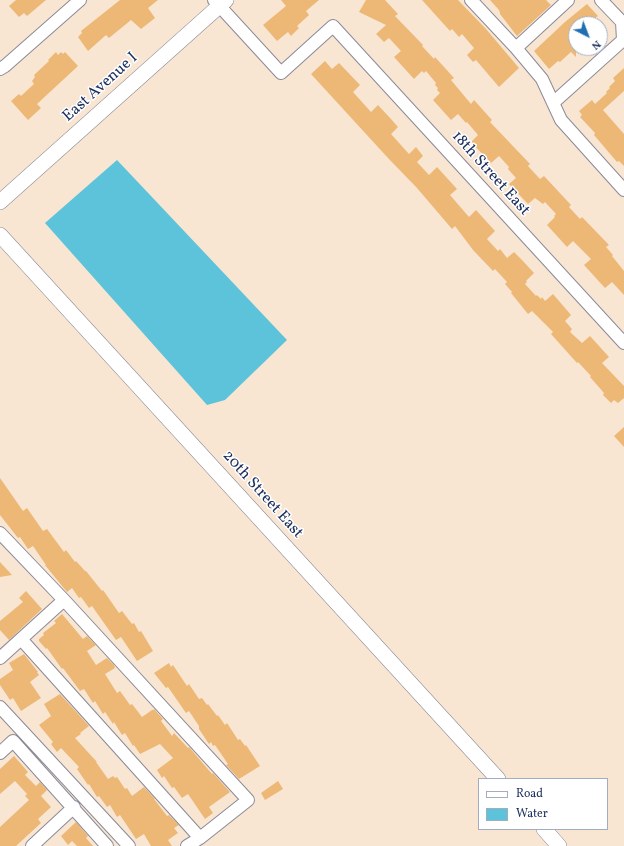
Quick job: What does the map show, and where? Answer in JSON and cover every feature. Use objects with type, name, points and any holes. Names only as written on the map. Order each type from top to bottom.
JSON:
[{"type":"main road","name":"East Avenue I","points":[[0,202],[220,2]]},
{"type":"main road","name":"20th Street East","points":[[0,235],[497,778]]},
{"type":"main road","points":[[545,830],[559,846]]},
{"type":"street","points":[[0,69],[80,0]]},
{"type":"street","points":[[471,0],[516,48],[542,79],[561,120],[624,190]]},
{"type":"street","points":[[516,48],[568,0]]},
{"type":"street","points":[[553,103],[623,42],[622,22],[601,0]]},
{"type":"street","name":"18th Street East","points":[[220,2],[281,73],[333,26],[624,344]]},
{"type":"street","points":[[0,532],[248,800],[200,838],[187,846]]},
{"type":"street","points":[[0,657],[64,600]]},
{"type":"street","points":[[21,639],[200,838]]},
{"type":"street","points":[[0,707],[129,846]]},
{"type":"street","points":[[0,752],[13,741],[74,807],[107,846]]},
{"type":"street","points":[[32,846],[74,807]]},
{"type":"water","points":[[117,160],[287,340],[225,400],[207,405],[45,223]]},
{"type":"building","points":[[16,0],[46,0],[27,16],[24,13],[19,17],[9,6]]},
{"type":"building","points":[[120,0],[158,0],[148,8],[155,18],[141,29],[131,20],[109,38],[106,35],[88,51],[78,37],[82,33],[81,31]]},
{"type":"building","points":[[281,0],[319,0],[306,11],[309,15],[297,26],[299,28],[291,36],[288,32],[277,41],[263,25],[286,6]]},
{"type":"building","points":[[366,0],[385,0],[398,14],[395,16],[423,45],[422,46],[434,59],[435,57],[454,78],[451,80],[471,104],[474,100],[492,120],[490,122],[530,164],[528,166],[540,179],[544,176],[571,205],[569,207],[580,219],[582,217],[609,245],[606,247],[624,271],[624,295],[612,282],[605,288],[584,265],[591,259],[573,241],[567,247],[547,225],[556,214],[545,202],[543,204],[535,198],[528,204],[509,184],[516,178],[508,169],[509,167],[499,156],[491,163],[471,142],[478,135],[467,122],[466,123],[458,114],[451,120],[433,100],[440,93],[435,85],[436,83],[426,71],[424,73],[422,71],[414,79],[394,57],[401,51],[389,38],[384,42],[376,34],[386,25],[359,12]]},
{"type":"building","points":[[422,0],[458,0],[486,29],[519,68],[499,87],[476,60],[473,62],[467,55],[474,48],[462,34],[459,37],[452,29],[450,31]]},
{"type":"building","points":[[490,0],[546,0],[551,5],[517,36],[500,14],[499,10]]},
{"type":"building","points":[[587,4],[598,16],[572,16]]},
{"type":"building","points":[[568,20],[568,55],[549,69],[534,51]]},
{"type":"building","points":[[56,52],[58,55],[61,52],[63,54],[65,52],[78,66],[37,104],[41,108],[28,120],[11,101],[19,94],[21,96],[34,84],[32,81],[35,77],[34,75]]},
{"type":"building","points":[[325,61],[332,69],[339,63],[360,85],[353,92],[371,112],[378,105],[391,119],[398,127],[391,134],[409,154],[416,147],[423,156],[417,162],[429,175],[437,167],[457,189],[450,195],[469,217],[476,210],[495,231],[487,239],[498,251],[500,249],[507,258],[514,252],[534,273],[525,284],[536,296],[537,295],[541,299],[542,297],[545,301],[553,294],[571,315],[565,321],[572,329],[570,332],[582,343],[590,336],[609,357],[602,363],[624,386],[624,398],[618,403],[614,400],[611,403],[603,395],[604,393],[590,377],[591,376],[551,334],[553,332],[532,311],[528,314],[505,284],[507,282],[495,269],[493,271],[473,250],[455,226],[452,229],[417,188],[311,74]]},
{"type":"building","points":[[624,68],[624,91],[603,110],[624,134],[624,166],[619,161],[617,162],[594,135],[595,133],[580,117],[582,115],[579,111],[592,100],[595,104],[607,93],[606,92],[610,88],[609,87],[615,81],[613,78]]},
{"type":"building","points":[[624,427],[624,447],[614,436]]},
{"type":"building","points":[[0,478],[23,511],[27,508],[43,531],[47,529],[64,552],[66,550],[75,562],[76,561],[86,571],[102,591],[103,590],[119,613],[122,611],[132,624],[134,623],[139,632],[141,631],[153,651],[137,661],[121,637],[116,640],[92,606],[89,608],[72,588],[67,592],[45,565],[33,546],[28,549],[20,537],[18,538],[0,515]]},
{"type":"building","points":[[0,562],[12,575],[0,577]]},
{"type":"building","points":[[26,591],[42,609],[9,640],[0,630],[0,621],[23,602],[19,598]]},
{"type":"building","points":[[62,614],[83,639],[87,636],[96,645],[87,651],[96,665],[107,658],[114,665],[115,668],[105,674],[117,693],[120,691],[130,705],[132,704],[142,717],[154,709],[163,719],[161,721],[172,736],[174,733],[188,748],[189,747],[230,792],[209,807],[213,813],[205,819],[188,794],[182,798],[174,787],[172,788],[164,776],[162,778],[157,770],[173,758],[160,744],[140,754],[125,733],[122,735],[114,722],[113,724],[105,712],[103,714],[95,701],[93,703],[84,689],[80,691],[47,648],[46,649],[39,641],[39,639],[44,635],[43,633],[56,623],[54,621]]},
{"type":"building","points":[[24,654],[38,672],[39,675],[30,682],[41,698],[21,711],[13,698],[10,700],[0,685],[0,679],[13,670],[9,663]]},
{"type":"building","points":[[169,663],[171,667],[173,665],[187,686],[189,684],[199,699],[202,698],[207,705],[208,704],[225,725],[227,723],[238,740],[240,739],[245,746],[246,745],[260,766],[239,779],[226,765],[228,764],[215,745],[213,746],[211,742],[209,744],[189,711],[186,713],[168,687],[166,688],[154,673]]},
{"type":"building","points":[[60,694],[89,726],[75,738],[97,762],[108,779],[113,776],[115,778],[117,777],[132,796],[144,787],[167,816],[169,815],[179,825],[174,828],[178,833],[168,840],[172,846],[151,846],[144,834],[136,839],[120,815],[117,817],[110,805],[107,807],[99,796],[97,797],[77,769],[79,767],[61,748],[57,752],[51,744],[53,742],[39,725],[51,716],[44,704]]},
{"type":"building","points":[[14,756],[28,772],[25,775],[36,786],[40,782],[47,790],[41,796],[51,807],[38,819],[41,823],[16,846],[0,846],[0,827],[29,800],[25,796],[27,794],[15,781],[0,794],[0,769]]},
{"type":"building","points":[[278,781],[283,789],[265,800],[261,793]]},
{"type":"building","points":[[76,822],[88,836],[86,838],[93,846],[77,846],[72,841],[68,845],[61,836]]}]
